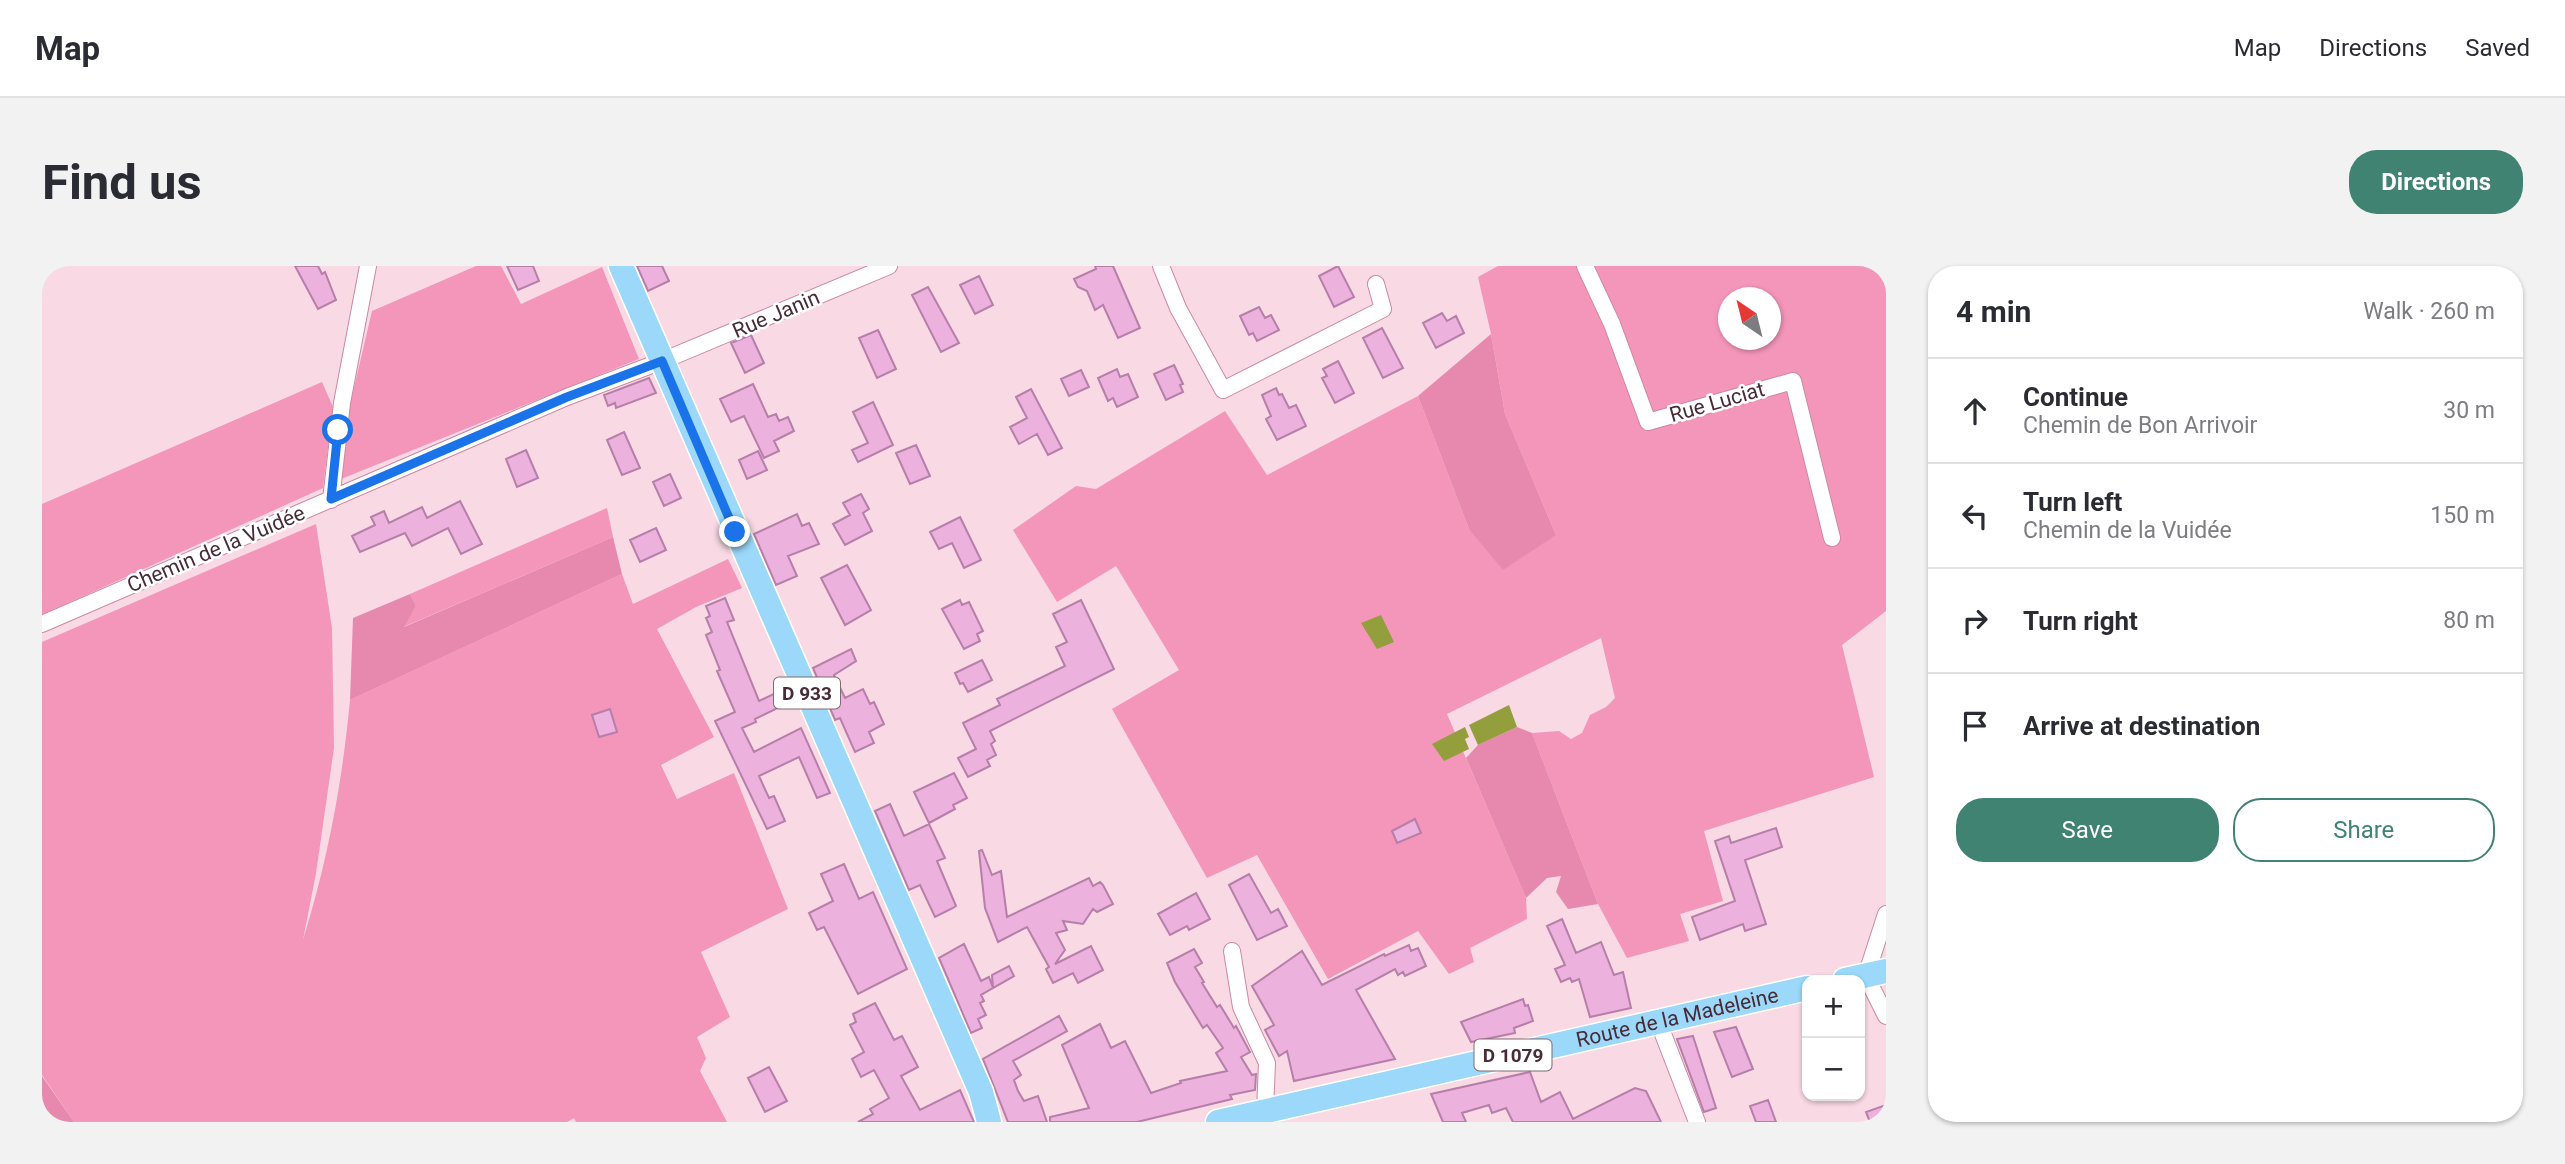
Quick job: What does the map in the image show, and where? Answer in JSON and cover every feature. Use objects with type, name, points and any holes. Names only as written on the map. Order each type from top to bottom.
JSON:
[{"type":"main road","name":"D 933","points":[[621,266],[981,1092],[989,1122]]},
{"type":"main road","name":"Route de la Madeleine","points":[[1218,1122],[1802,989]]},
{"type":"street","points":[[331,499],[342,402],[368,266]]},
{"type":"street","name":"Rue Janin","points":[[662,361],[889,266]]},
{"type":"street","points":[[1161,266],[1178,308],[1223,390],[1383,309],[1376,284]]},
{"type":"street","name":"Rue Luciat","points":[[1585,266],[1612,324],[1648,422],[1793,381],[1832,538]]},
{"type":"street","name":"Chemin de la Vuidée","points":[[42,624],[567,397],[662,361]]},
{"type":"street","points":[[1886,914],[1865,976],[1886,1016]]},
{"type":"street","points":[[1232,951],[1241,1007],[1267,1063],[1265,1111]]},
{"type":"street","points":[[1658,1021],[1697,1122]]},
{"type":"shaded area","points":[[476,266],[501,266],[521,304],[602,267],[639,359],[341,479],[338,456],[372,311]]},
{"type":"shaded area","points":[[1498,266],[1886,266],[1882,271],[1886,280],[1886,611],[1842,645],[1874,777],[1704,831],[1723,901],[1680,914],[1689,941],[1627,958],[1598,904],[1532,733],[1559,731],[1571,739],[1582,733],[1590,715],[1606,707],[1615,698],[1601,638],[1447,714],[1526,898],[1527,919],[1470,948],[1474,962],[1449,974],[1418,931],[1328,979],[1257,855],[1207,878],[1112,709],[1179,670],[1116,566],[1057,602],[1013,530],[1076,486],[1096,489],[1225,411],[1267,475],[1418,396],[1469,529],[1556,535],[1505,414],[1478,277]]},
{"type":"shaded area","points":[[1491,334],[1505,414],[1556,535],[1503,570],[1469,529],[1418,396]]},
{"type":"shaded area","points":[[322,382],[333,407],[323,488],[42,615],[42,504]]},
{"type":"shaded area","points":[[607,508],[613,537],[403,627],[416,606],[410,594]]},
{"type":"shaded area","points":[[316,524],[332,628],[334,748],[316,873],[303,940],[333,821],[350,700],[622,574],[633,604],[728,559],[742,588],[696,607],[657,629],[714,737],[661,765],[677,799],[734,773],[788,909],[701,952],[730,1017],[697,1037],[706,1058],[700,1071],[727,1122],[576,1122],[574,1118],[567,1122],[74,1122],[42,1075],[42,642]]},
{"type":"shaded area","points":[[613,537],[622,574],[350,700],[353,618],[410,594],[416,606],[404,627]]},
{"type":"shaded area","points":[[1381,615],[1394,642],[1377,649],[1361,623]]},
{"type":"shaded area","points":[[1509,705],[1517,727],[1478,745],[1469,725]]},
{"type":"shaded area","points":[[1465,727],[1469,737],[1465,739],[1469,749],[1444,761],[1432,744]]},
{"type":"shaded area","points":[[1517,727],[1532,733],[1598,904],[1568,909],[1556,892],[1561,876],[1547,878],[1526,898],[1466,758],[1478,745]]},
{"type":"shaded area","points":[[42,1076],[74,1122],[42,1122]]},
{"type":"building","points":[[295,266],[318,266],[322,274],[325,272],[336,300],[318,309]]},
{"type":"building","points":[[507,266],[533,266],[539,281],[518,290]]},
{"type":"building","points":[[637,266],[662,266],[669,281],[648,291]]},
{"type":"building","points":[[1095,266],[1113,266],[1140,328],[1118,338],[1103,305],[1095,310],[1087,291],[1078,287],[1074,279],[1096,269]]},
{"type":"building","points":[[1338,266],[1354,297],[1334,307],[1319,276]]},
{"type":"building","points":[[979,276],[993,305],[975,314],[960,285]]},
{"type":"building","points":[[928,287],[959,343],[941,352],[912,295]]},
{"type":"building","points":[[1259,307],[1265,318],[1271,315],[1279,330],[1257,341],[1253,333],[1249,335],[1240,316]]},
{"type":"building","points":[[1442,313],[1447,321],[1456,316],[1464,333],[1436,348],[1423,323]]},
{"type":"building","points":[[1382,328],[1403,368],[1383,378],[1363,338]]},
{"type":"building","points":[[878,330],[896,369],[877,378],[859,338]]},
{"type":"building","points":[[751,335],[764,363],[745,373],[731,343]]},
{"type":"building","points":[[1338,361],[1354,393],[1335,403],[1322,378],[1327,376],[1323,369]]},
{"type":"building","points":[[1174,365],[1183,384],[1180,385],[1183,392],[1166,400],[1154,374]]},
{"type":"building","points":[[1117,369],[1120,377],[1128,374],[1138,397],[1117,407],[1113,398],[1108,401],[1098,378]]},
{"type":"building","points":[[1081,370],[1089,387],[1069,396],[1061,379]]},
{"type":"building","points":[[649,378],[656,393],[616,408],[615,403],[608,406],[604,395]]},
{"type":"building","points":[[753,384],[768,417],[776,414],[779,421],[788,417],[794,431],[774,441],[779,451],[764,458],[744,416],[731,422],[720,399]]},
{"type":"building","points":[[1276,388],[1289,408],[1296,405],[1306,426],[1277,440],[1266,419],[1271,416],[1262,395]]},
{"type":"building","points":[[1031,389],[1062,448],[1048,455],[1037,434],[1019,444],[1010,427],[1027,418],[1016,397]]},
{"type":"building","points":[[873,402],[893,445],[858,462],[852,450],[868,443],[853,412]]},
{"type":"building","points":[[624,432],[640,468],[622,475],[607,440]]},
{"type":"building","points":[[916,445],[930,476],[910,484],[896,453]]},
{"type":"building","points":[[526,450],[538,478],[517,487],[506,459]]},
{"type":"building","points":[[758,451],[767,470],[747,479],[739,460]]},
{"type":"building","points":[[670,474],[681,498],[664,506],[653,482]]},
{"type":"building","points":[[861,494],[869,509],[863,513],[872,531],[845,545],[833,524],[850,515],[843,503]]},
{"type":"building","points":[[460,501],[482,544],[461,554],[448,528],[412,546],[405,533],[360,552],[352,536],[375,525],[371,517],[384,511],[389,523],[422,507],[427,518]]},
{"type":"building","points":[[797,514],[802,526],[809,523],[819,544],[788,556],[797,576],[776,585],[754,534]]},
{"type":"building","points":[[960,517],[981,560],[964,568],[952,543],[939,549],[930,532]]},
{"type":"building","points":[[656,528],[666,550],[640,562],[630,540]]},
{"type":"building","points":[[847,565],[871,610],[845,625],[821,578]]},
{"type":"building","points":[[725,598],[734,620],[727,622],[759,701],[784,689],[790,702],[742,728],[754,752],[801,728],[830,793],[817,798],[799,757],[759,776],[769,798],[774,796],[785,821],[767,829],[715,721],[735,712],[717,671],[720,670],[706,635],[712,632],[706,618],[710,616],[706,606]]},
{"type":"building","points":[[960,600],[962,605],[969,602],[983,631],[977,634],[980,641],[964,649],[942,609]]},
{"type":"building","points":[[1081,600],[1114,669],[990,731],[995,741],[991,744],[996,755],[987,760],[990,766],[968,777],[958,758],[976,749],[963,723],[1000,705],[997,699],[1065,666],[1056,647],[1067,642],[1053,614]]},
{"type":"building","points":[[851,649],[856,661],[834,675],[845,698],[863,689],[870,704],[874,702],[884,724],[869,732],[874,743],[855,752],[840,718],[835,720],[813,668]]},
{"type":"building","points":[[982,660],[992,680],[968,692],[955,673]]},
{"type":"building","points":[[610,709],[617,732],[599,737],[592,715]]},
{"type":"building","points":[[954,773],[967,798],[953,805],[955,809],[929,823],[914,792]]},
{"type":"building","points":[[890,804],[904,836],[929,824],[945,858],[937,861],[956,906],[935,917],[920,885],[909,890],[875,811]]},
{"type":"building","points":[[1415,819],[1421,833],[1397,843],[1392,831]]},
{"type":"building","points":[[1776,828],[1782,847],[1745,860],[1766,924],[1745,931],[1743,924],[1700,940],[1692,917],[1735,901],[1715,841],[1729,836],[1731,843]]},
{"type":"building","points":[[982,850],[992,875],[1001,871],[1007,917],[1089,878],[1093,886],[1100,882],[1113,904],[1097,912],[1093,909],[1083,924],[1063,921],[1067,930],[1056,933],[1065,950],[1055,964],[1091,946],[1103,970],[1078,983],[1073,973],[1053,983],[1046,969],[1049,967],[1027,927],[998,942],[985,908],[979,851]]},
{"type":"building","points":[[844,864],[859,899],[873,892],[907,969],[858,994],[824,927],[817,930],[809,913],[833,901],[821,874]]},
{"type":"building","points":[[1249,874],[1271,913],[1278,909],[1287,926],[1257,940],[1229,885]]},
{"type":"building","points":[[1196,893],[1210,919],[1189,930],[1187,926],[1170,935],[1158,914]]},
{"type":"building","points":[[1562,919],[1576,953],[1601,942],[1614,975],[1623,972],[1631,1008],[1590,1017],[1579,979],[1572,982],[1570,978],[1561,982],[1555,969],[1565,965],[1547,926]]},
{"type":"building","points":[[964,944],[981,981],[989,977],[993,988],[992,975],[1009,966],[1014,976],[981,995],[984,1001],[980,1003],[986,1015],[978,1019],[982,1028],[971,1033],[939,958]]},
{"type":"building","points":[[1409,945],[1411,951],[1418,948],[1426,966],[1405,976],[1403,972],[1398,975],[1395,969],[1356,990],[1395,1059],[1294,1081],[1287,1051],[1279,1056],[1265,1030],[1274,1025],[1252,986],[1302,951],[1322,985],[1384,954],[1385,956]]},
{"type":"building","points":[[1194,949],[1202,963],[1195,967],[1204,982],[1202,983],[1217,1007],[1220,1005],[1234,1028],[1236,1026],[1250,1052],[1241,1057],[1252,1075],[1256,1074],[1255,1090],[1230,1095],[1232,1099],[1137,1122],[1050,1122],[1050,1117],[1089,1108],[1062,1045],[1100,1024],[1111,1048],[1125,1041],[1151,1093],[1181,1083],[1180,1081],[1227,1071],[1216,1053],[1223,1048],[1207,1025],[1203,1028],[1175,982],[1167,963]]},
{"type":"building","points":[[1523,999],[1533,1021],[1514,1028],[1515,1033],[1471,1042],[1461,1022]]},
{"type":"building","points":[[875,1003],[894,1040],[902,1036],[918,1067],[901,1076],[920,1110],[960,1090],[974,1122],[858,1122],[873,1114],[870,1109],[889,1098],[874,1070],[861,1077],[852,1059],[864,1052],[850,1025],[856,1022],[853,1014]]},
{"type":"building","points":[[1059,1016],[1067,1031],[1013,1061],[1021,1075],[1014,1080],[1018,1091],[1024,1101],[1038,1096],[1047,1122],[1008,1122],[983,1059]]},
{"type":"building","points":[[1736,1027],[1753,1069],[1732,1077],[1714,1032]]},
{"type":"building","points":[[1693,1036],[1716,1108],[1704,1112],[1677,1039]]},
{"type":"building","points":[[769,1067],[787,1101],[765,1112],[748,1078]]},
{"type":"building","points":[[1530,1072],[1541,1102],[1560,1092],[1573,1119],[1635,1088],[1646,1091],[1661,1122],[1513,1122],[1506,1108],[1492,1113],[1489,1105],[1462,1113],[1466,1122],[1443,1122],[1431,1094]]},
{"type":"building","points":[[1768,1100],[1776,1122],[1756,1122],[1750,1106]]},
{"type":"building","points":[[1886,1105],[1886,1122],[1870,1122],[1866,1112]]},
{"type":"route","points":[[338,430],[331,499],[567,397],[662,361],[735,532]]}]
